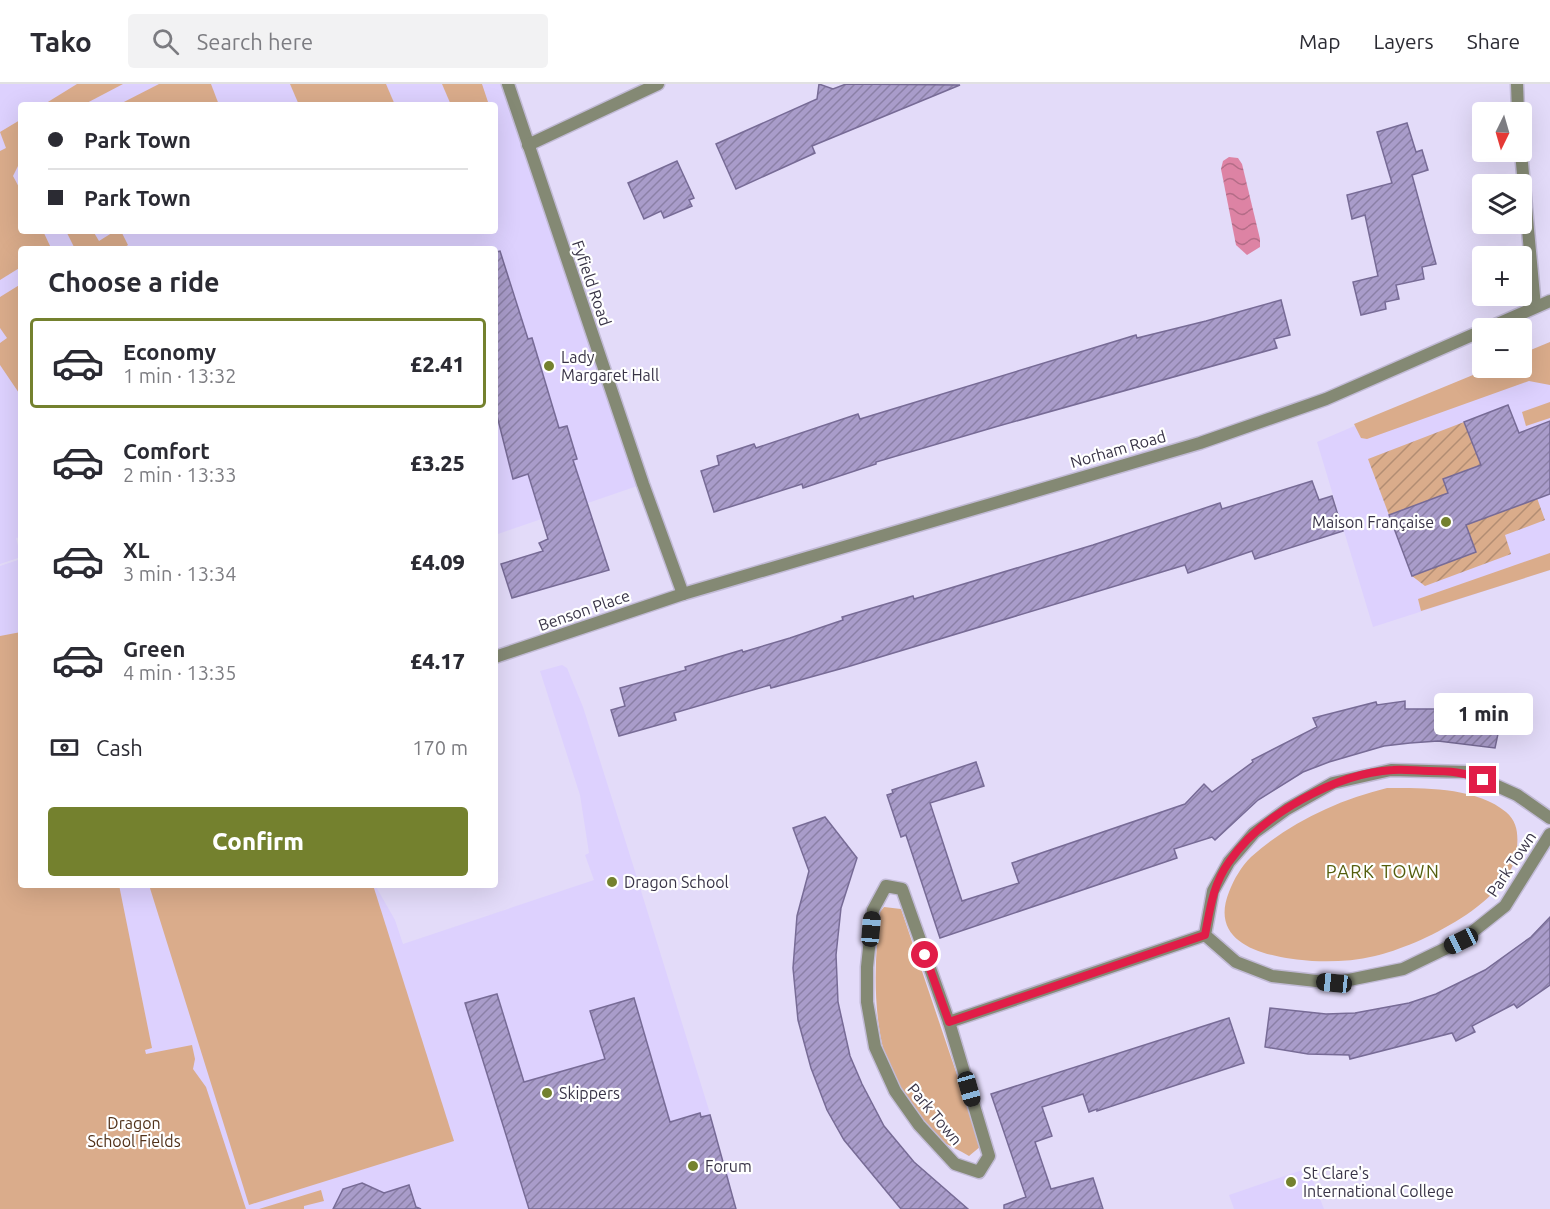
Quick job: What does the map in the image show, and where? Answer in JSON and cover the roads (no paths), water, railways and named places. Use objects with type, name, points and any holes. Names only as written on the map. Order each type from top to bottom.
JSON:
[{"type":"street","name":"Fyfield Road","points":[[508,84],[643,484],[683,594]]},
{"type":"street","points":[[528,145],[658,84]]},
{"type":"street","points":[[1516,84],[1517,102]]},
{"type":"street","points":[[1522,162],[1535,307]]},
{"type":"street","name":"Norham Road","points":[[683,594],[1200,442],[1326,399],[1550,301]]},
{"type":"street","name":"Benson Place","points":[[498,656],[683,594]]},
{"type":"street","name":"Park Town","points":[[1550,818],[1516,795],[1466,772],[1391,770],[1333,783],[1287,808],[1254,833],[1229,862],[1213,891],[1205,935],[1236,962],[1272,976],[1334,983],[1403,969],[1461,941],[1505,906],[1550,834]]},
{"type":"street","name":"Park Town","points":[[886,886],[902,890],[949,1022],[989,1156],[979,1172],[955,1164],[919,1125],[895,1091],[875,1047],[867,1002],[867,967],[873,910],[886,886]]},
{"type":"street","points":[[949,1022],[1205,935]]},
{"type":"water","points":[[1229,157],[1238,158],[1242,164],[1260,239],[1260,247],[1247,255],[1236,245],[1221,169],[1223,161]]},
{"type":"place","name":"Lady Margaret Hall","points":[[549,366]]},
{"type":"place","name":"Maison Française","points":[[1446,522]]},
{"type":"place","name":"Dragon School","points":[[612,882]]},
{"type":"place","name":"Skippers","points":[[547,1093]]},
{"type":"place","name":"Forum","points":[[693,1166]]},
{"type":"place","name":"St Clare's International College","points":[[1291,1182]]},
{"type":"district","name":"PARK TOWN","points":[[1383,872]]},
{"type":"park label","name":"Dragon School Fields","points":[[134,1132]]}]
